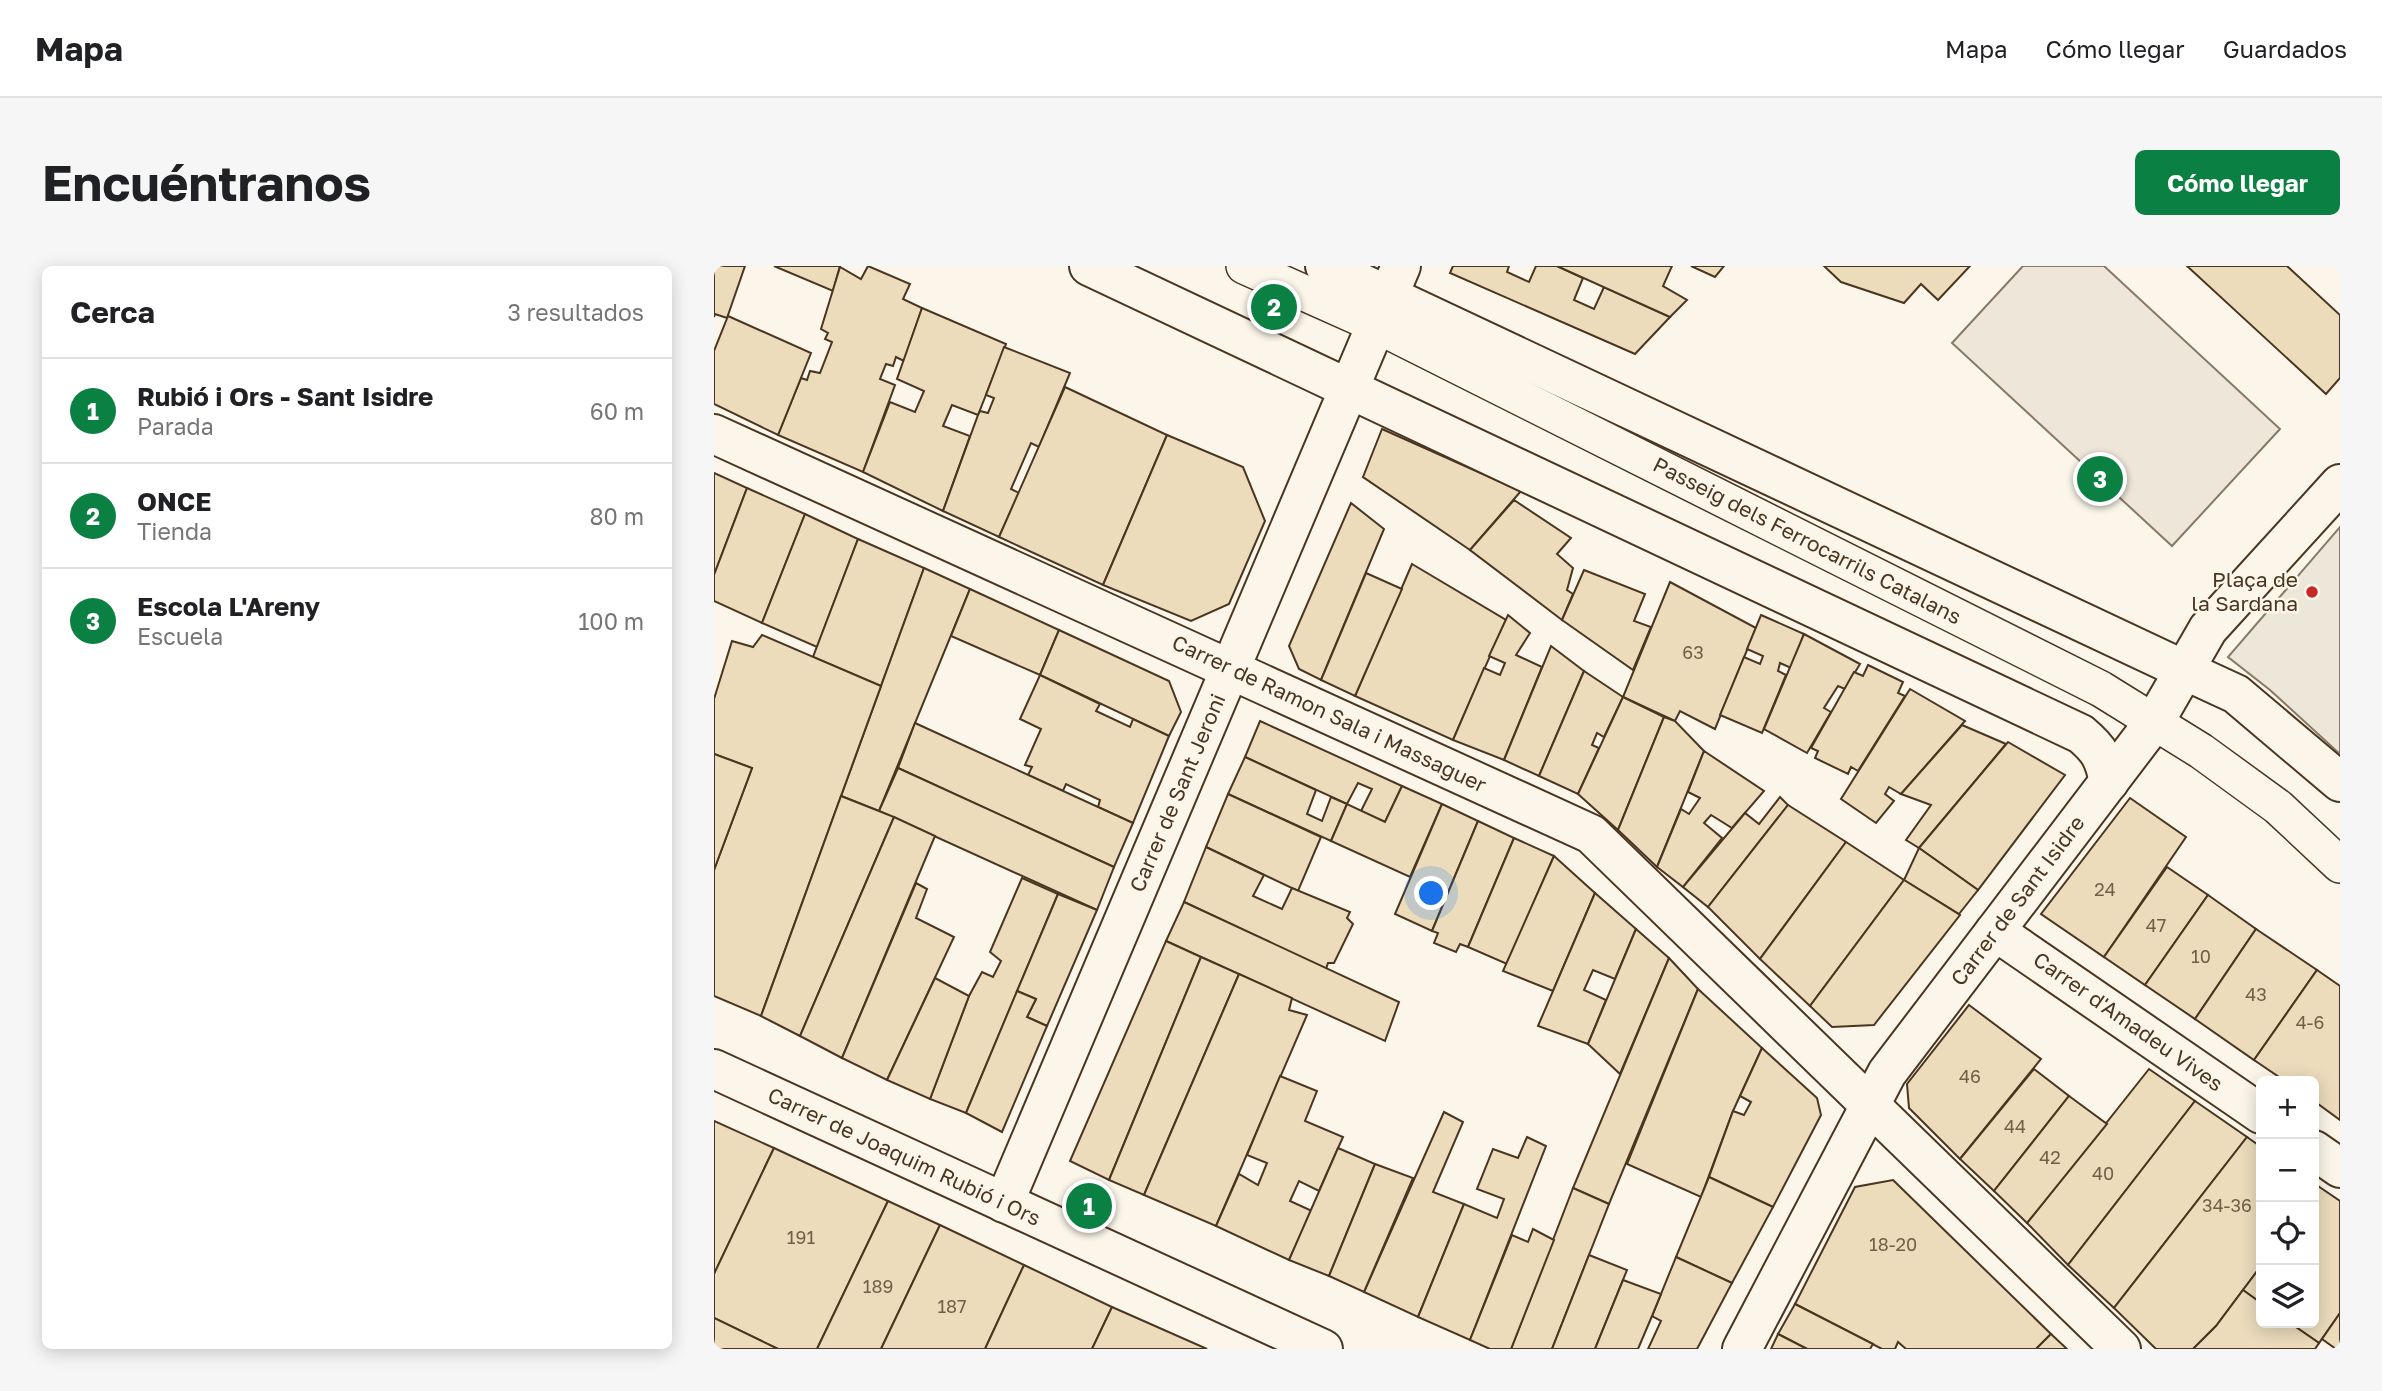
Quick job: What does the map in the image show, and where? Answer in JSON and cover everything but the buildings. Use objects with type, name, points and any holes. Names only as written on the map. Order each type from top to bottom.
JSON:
[{"type":"street","points":[[1088,266],[2081,734],[2094,745],[2104,759],[2109,782]]},
{"type":"street","name":"Passeig dels Ferrocarrils Catalans","points":[[1244,266],[1389,296],[2155,721],[2278,807],[2340,865]]},
{"type":"street","name":"Passeig dels Ferrocarrils Catalans","points":[[1325,266],[2236,694],[2340,782]]},
{"type":"street","name":"Carrer de Sant Jeroni","points":[[1004,1203],[1389,296]]},
{"type":"street","name":"Carrer de Ramon Sala i Massaguer","points":[[714,434],[1591,834],[2121,1349]]},
{"type":"street","name":"Carrer de Sant Isidre","points":[[1742,1349],[1887,1073],[2155,721],[2208,629],[2340,484]]},
{"type":"street","name":"Carrer d'Amadeu Vives","points":[[1995,931],[2256,1111]]},
{"type":"street","name":"Carrer de Joaquim Rubió i Ors","points":[[714,1069],[1323,1349]]},
{"type":"street","points":[[2319,1153],[2340,1168]]},
{"type":"shaded area","points":[[2023,266],[2104,266],[2280,429],[2172,546],[1952,343]]},
{"type":"shaded area","name":"Plaça de la Sardana","points":[[2340,527],[2340,754],[2270,690],[2228,657]]},
{"type":"place","name":"ONCE","points":[[1274,307]]},
{"type":"place","name":"Escola L'Areny","points":[[2100,479]]},
{"type":"place","name":"Plaça de la Sardana","points":[[2312,592]]},
{"type":"place","name":"Rubió i Ors - Sant Isidre","points":[[1089,1206]]}]
